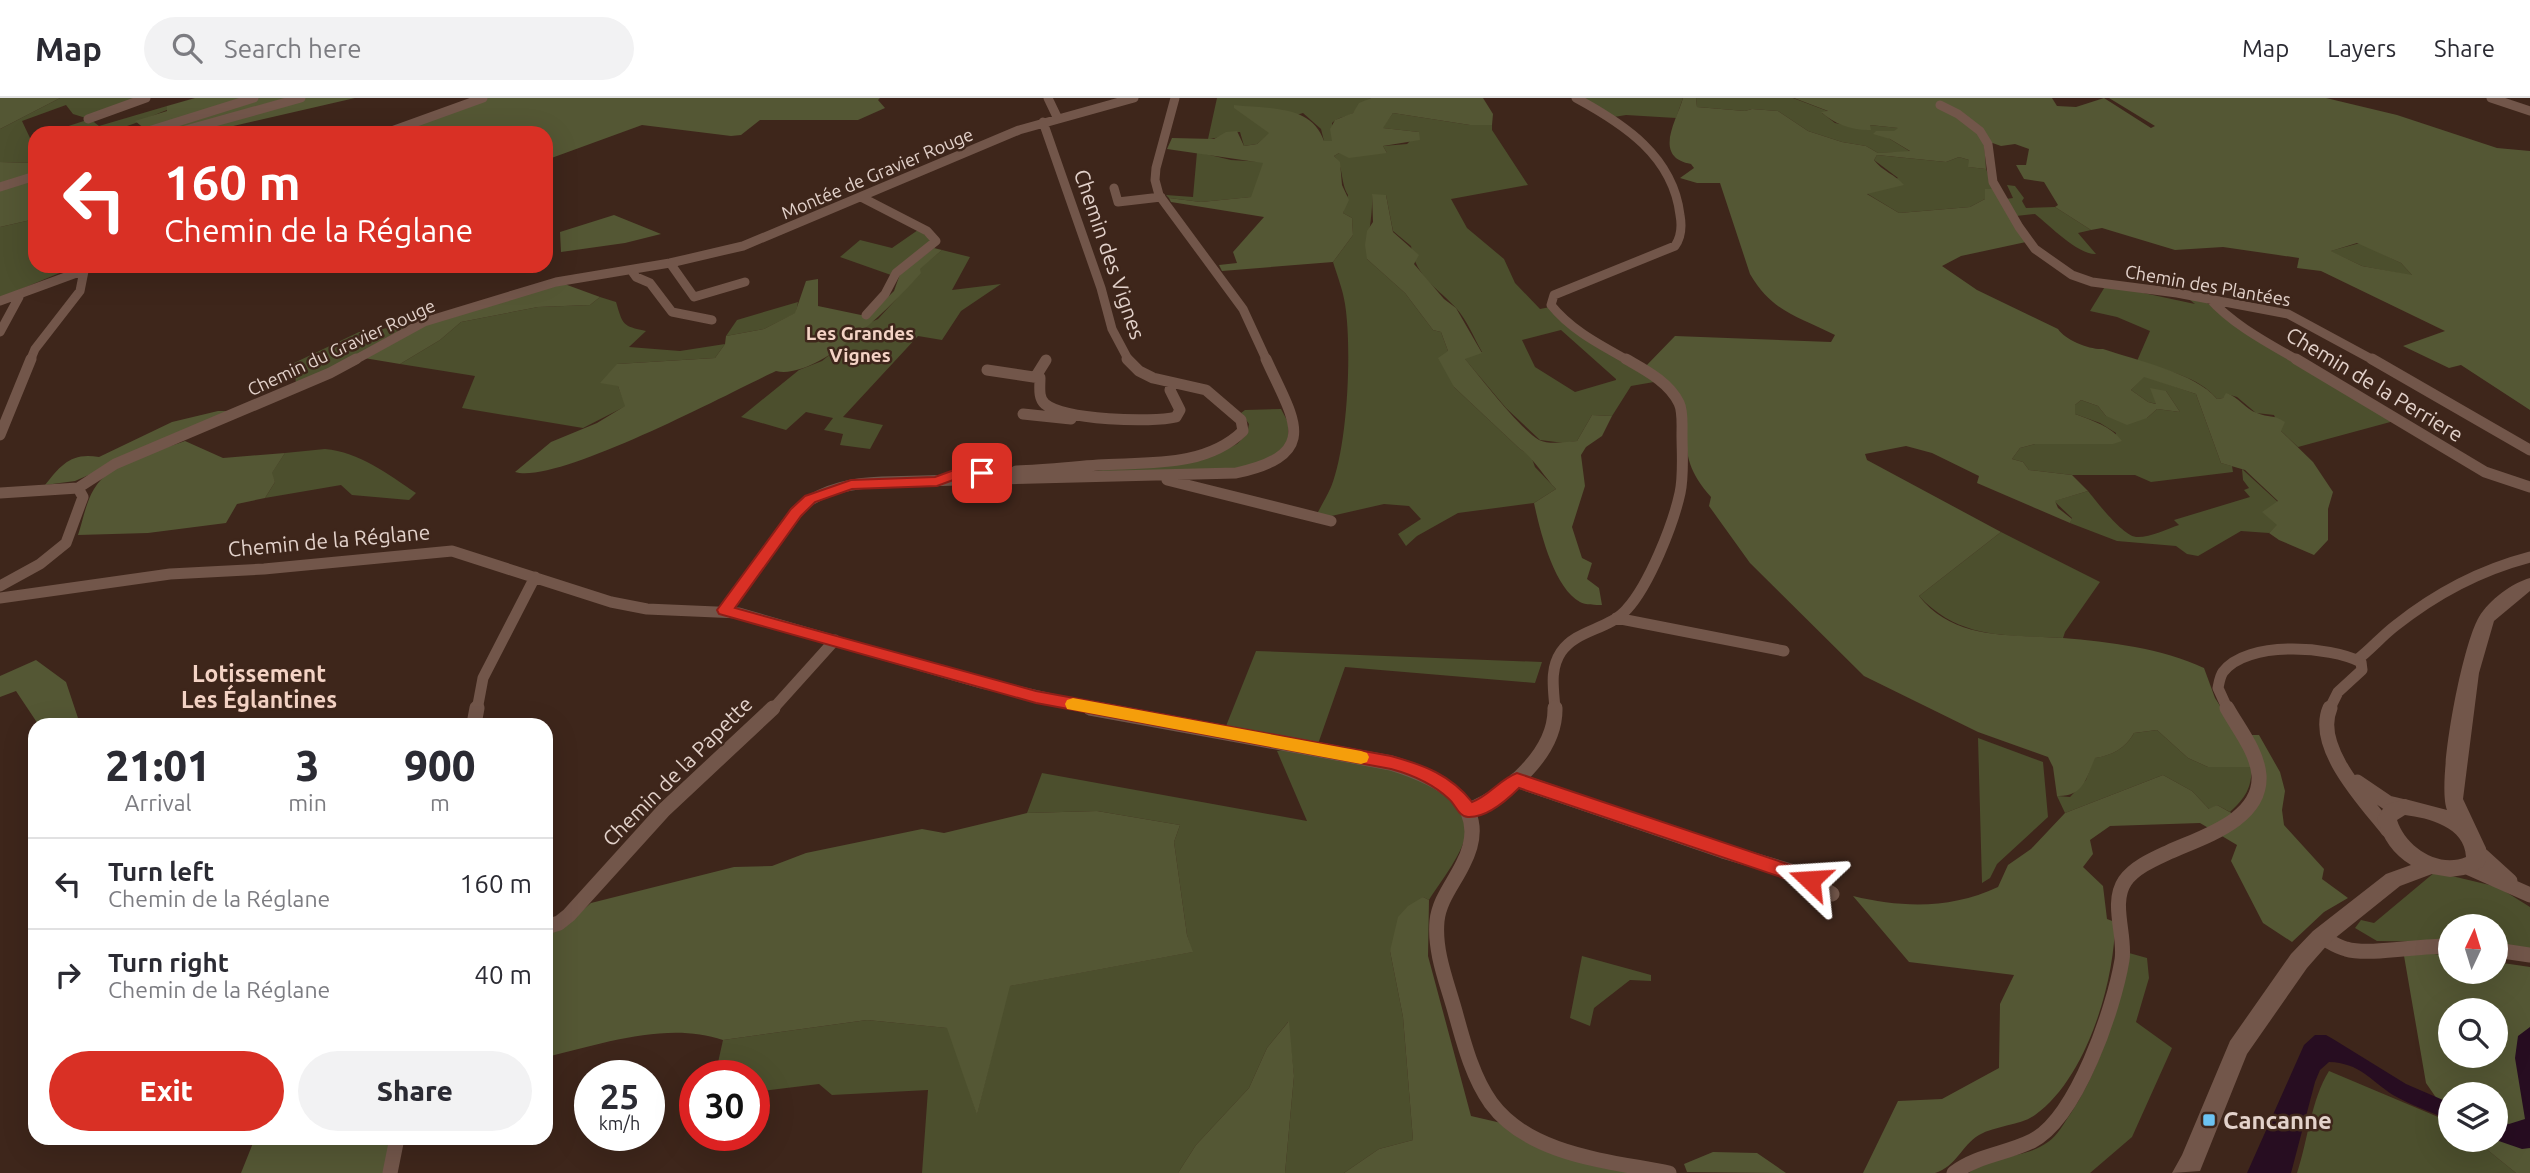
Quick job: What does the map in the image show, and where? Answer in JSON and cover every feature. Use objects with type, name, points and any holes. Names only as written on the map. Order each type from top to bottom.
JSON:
[{"type":"main road","points":[[2393,837],[2433,865],[2457,869],[2472,859],[2454,799],[2454,785],[2476,649],[2487,619],[2513,594],[2530,584]]},
{"type":"main road","points":[[2393,880],[2393,837],[2387,819],[2392,811],[2413,808],[2442,797],[2454,785]]},
{"type":"main road","points":[[2413,808],[2438,814],[2466,833]]},
{"type":"main road","points":[[2184,1173],[2192,1163],[2238,1048],[2299,961],[2321,937],[2393,880],[2433,865]]},
{"type":"street","points":[[88,119],[146,98]]},
{"type":"street","points":[[164,126],[254,98]]},
{"type":"street","points":[[200,126],[301,98]]},
{"type":"street","points":[[405,126],[483,98]]},
{"type":"street","points":[[1048,98],[1058,119]]},
{"type":"street","name":"Montée de Gravier Rouge","points":[[631,270],[743,246],[1043,122],[1134,98]]},
{"type":"street","points":[[724,610],[796,512],[810,499],[837,488],[863,483],[1218,474],[1270,464],[1287,452],[1293,444],[1296,429],[1247,316],[1161,197],[1155,180],[1175,98]]},
{"type":"street","points":[[1576,98],[1611,116],[1657,156],[1681,202],[1681,240],[1676,247],[1560,292],[1554,295],[1551,305],[1574,326],[1652,376],[1670,391],[1682,411],[1682,486],[1639,594],[1630,607],[1616,618],[1577,635],[1559,655],[1552,676],[1555,714],[1552,729],[1517,780],[1500,796],[1482,807],[1469,810],[1473,829],[1469,848],[1439,910],[1438,927],[1441,956],[1465,1044],[1490,1101],[1510,1125],[1533,1139],[1568,1150],[1669,1173]]},
{"type":"street","points":[[2491,98],[2530,111]]},
{"type":"street","name":"Chemin des Plantées","points":[[1940,105],[1965,118],[1982,135],[1988,144],[1990,174],[1995,187],[2035,249],[2053,262],[2084,280],[2209,298],[2297,318],[2530,450]]},
{"type":"street","name":"Chemin des Vignes","points":[[937,481],[954,474],[1173,460],[1218,449],[1244,431],[1241,420],[1215,396],[1196,386],[1172,383],[1139,371],[1127,359],[1112,329],[1101,288],[1043,122]]},
{"type":"street","points":[[0,187],[28,178]]},
{"type":"street","points":[[1114,188],[1118,202],[1161,197]]},
{"type":"street","points":[[861,197],[927,231],[936,241],[929,250],[896,273],[885,295],[866,315]]},
{"type":"street","points":[[670,263],[694,297],[745,282]]},
{"type":"street","points":[[631,270],[636,276],[650,283],[672,312],[712,320]]},
{"type":"street","name":"Chemin du Gravier Rouge","points":[[78,488],[115,464],[330,373],[424,322],[556,282],[631,270]]},
{"type":"street","points":[[0,301],[72,273]]},
{"type":"street","points":[[0,435],[35,349],[80,291],[84,273]]},
{"type":"street","points":[[0,332],[5,314],[19,297],[16,296]]},
{"type":"street","name":"Chemin de la Perriere","points":[[2209,298],[2218,308],[2262,338],[2486,472],[2530,487]]},
{"type":"street","points":[[1036,376],[1046,360]]},
{"type":"street","points":[[987,370],[1036,376],[1040,378],[1038,392],[1047,406],[1062,412],[1097,417]]},
{"type":"street","points":[[1023,414],[1057,419],[1097,417],[1158,422],[1171,420],[1180,410],[1170,390],[1172,383]]},
{"type":"street","points":[[1153,476],[1331,521]]},
{"type":"street","points":[[0,493],[78,488],[83,497],[70,536],[64,544],[44,560],[0,586]]},
{"type":"street","name":"Chemin de la Réglane","points":[[0,598],[99,582],[264,569],[435,551],[466,554],[595,598],[627,606],[647,609],[724,610],[1054,701],[1391,763],[1421,771],[1437,780],[1469,810]]},
{"type":"street","points":[[2358,659],[2387,631],[2454,586],[2486,569],[2530,557]]},
{"type":"street","points":[[475,718],[483,678],[535,577]]},
{"type":"street","points":[[1616,618],[1784,651]]},
{"type":"street","name":"Chemin de la Papette","points":[[553,925],[569,915],[648,825],[704,771],[749,733],[835,640]]},
{"type":"street","points":[[1954,1173],[1980,1156],[2034,1140],[2050,1128],[2076,1094],[2119,978],[2123,952],[2121,891],[2126,881],[2157,857],[2228,825],[2255,797],[2260,778],[2257,763],[2218,688],[2222,669],[2242,657],[2256,654],[2330,650],[2358,659],[2362,670],[2334,697],[2329,718],[2329,741],[2343,771],[2393,837]]},
{"type":"street","points":[[2343,771],[2375,795],[2413,808]]},
{"type":"street","points":[[1517,780],[1723,851],[1797,873],[1832,894]]},
{"type":"street","points":[[2472,859],[2524,892]]},
{"type":"street","points":[[2321,937],[2345,949],[2362,953],[2412,946],[2438,946]]},
{"type":"street","points":[[2508,952],[2530,955]]},
{"type":"street","points":[[390,1173],[396,1145]]},
{"type":"green space","points":[[0,98],[60,98],[0,129]]},
{"type":"green space","points":[[60,98],[145,98],[89,119],[73,114],[66,105],[22,121],[28,134],[28,163],[0,162],[0,129]]},
{"type":"green space","points":[[195,98],[355,98],[233,126],[141,126],[135,121],[167,111],[167,106]]},
{"type":"green space","points":[[486,98],[880,98],[878,100],[885,108],[858,120],[760,120],[741,135],[731,136],[642,125],[553,157],[553,126],[408,126]]},
{"type":"green space","points":[[1217,98],[1371,98],[1353,113],[1332,123],[1332,141],[1324,141],[1321,129],[1303,113],[1261,126],[1270,133],[1257,144],[1244,146],[1240,132],[1208,139]]},
{"type":"green space","points":[[1371,98],[1483,98],[1493,114],[1492,125],[1470,125],[1393,113],[1383,128],[1419,132],[1420,140],[1383,146],[1387,153],[1349,158],[1339,153],[1334,156],[1340,162],[1342,185],[1349,200],[1343,213],[1352,218],[1353,235],[1333,262],[1222,271],[1219,265],[1237,263],[1233,252],[1264,217],[1171,202],[1169,198],[1201,202],[1251,197],[1263,163],[1167,149],[1172,138],[1214,139],[1226,132],[1237,131],[1244,146],[1257,144],[1269,133],[1234,108],[1234,105],[1274,108],[1299,114],[1310,120],[1324,141],[1332,141],[1330,129],[1335,120],[1353,113],[1359,103]]},
{"type":"green space","points":[[1580,98],[1683,98],[1676,118],[1626,115],[1614,117]]},
{"type":"green space","points":[[1683,98],[1696,98],[1697,107],[1778,111],[1808,131],[1842,142],[1866,146],[1878,153],[1910,151],[1890,139],[1873,134],[1876,131],[1894,131],[1898,128],[1870,125],[1871,130],[1864,130],[1844,126],[1821,112],[1828,111],[1794,98],[2052,98],[2057,106],[2076,107],[2104,98],[2151,128],[2155,126],[2109,98],[2326,98],[2397,115],[2497,148],[2530,151],[2530,410],[2461,365],[2449,368],[2403,346],[2445,331],[2321,271],[2297,268],[2299,258],[2223,247],[2175,250],[2102,228],[2091,230],[2055,207],[2058,205],[2044,182],[2024,179],[2016,165],[2026,165],[2029,149],[2015,144],[2001,146],[1984,140],[1986,169],[1968,167],[1969,160],[1959,157],[1946,162],[1877,155],[1874,160],[1877,164],[1904,185],[1867,194],[1899,213],[1970,207],[1985,199],[1985,189],[1994,189],[2026,242],[1961,256],[1942,266],[1977,290],[2058,329],[2078,344],[2164,368],[2195,382],[2217,399],[2223,398],[2226,393],[2253,411],[2285,422],[2281,431],[2313,462],[2333,492],[2328,509],[2328,540],[2314,555],[2279,540],[2269,533],[2277,525],[2262,512],[2278,501],[2245,470],[2221,463],[2196,394],[2144,377],[2131,390],[2148,402],[2156,404],[2150,388],[2166,391],[2180,412],[2157,409],[2147,418],[2127,425],[2106,416],[2098,406],[2081,400],[2075,405],[2075,414],[2107,428],[2122,441],[2113,444],[2035,444],[2020,448],[2012,459],[2023,462],[2029,470],[2072,475],[2088,491],[2055,501],[2058,508],[2072,519],[2070,523],[1977,483],[1979,476],[1932,453],[1906,446],[1865,454],[1867,460],[2001,532],[1919,596],[1933,611],[1966,628],[1985,632],[2117,644],[2171,655],[2204,668],[2215,698],[2240,737],[2252,767],[2208,767],[2188,758],[2157,730],[2134,733],[2118,750],[2095,758],[2086,780],[2078,790],[2066,796],[2057,796],[2053,767],[2048,757],[1978,732],[1864,676],[1750,563],[1709,506],[1711,497],[1696,477],[1689,459],[1686,416],[1645,367],[1675,336],[1831,342],[1835,335],[1787,312],[1759,287],[1750,274],[1720,183],[1697,183],[1680,178],[1694,168],[1672,154],[1670,146],[1670,137]],"holes":[[[2357,243],[2401,263],[2412,275],[2362,266],[2331,251]]]},
{"type":"green space","points":[[1696,98],[1793,98],[1830,112],[1822,113],[1835,123],[1870,130],[1869,125],[1899,128],[1895,131],[1877,131],[1911,152],[1878,153],[1866,146],[1842,142],[1808,131],[1778,111],[1697,107]]},
{"type":"green space","points":[[167,106],[167,110],[134,124],[99,126]]},
{"type":"green space","points":[[1393,113],[1470,125],[1492,125],[1492,130],[1528,185],[1451,199],[1467,228],[1504,259],[1515,283],[1540,309],[1550,307],[1654,382],[1631,386],[1612,416],[1592,415],[1577,441],[1564,443],[1540,440],[1506,408],[1464,358],[1482,352],[1467,324],[1456,308],[1422,274],[1411,246],[1393,231],[1386,195],[1372,195],[1367,259],[1405,293],[1433,330],[1441,332],[1448,351],[1454,387],[1520,449],[1531,456],[1535,467],[1556,489],[1534,503],[1458,513],[1417,536],[1406,546],[1398,534],[1421,519],[1409,506],[1384,504],[1327,517],[1316,516],[1337,469],[1347,396],[1347,323],[1343,293],[1333,262],[1353,235],[1352,218],[1343,213],[1348,195],[1334,156],[1339,153],[1387,153],[1383,146],[1407,144],[1419,132],[1382,128]],"holes":[[[1561,330],[1616,379],[1575,392],[1535,367],[1522,340]]]},
{"type":"green space","points":[[90,119],[99,126],[68,126]]},
{"type":"green space","points":[[1197,152],[1231,160],[1264,162],[1252,197],[1201,202],[1169,198],[1166,195],[1193,197]]},
{"type":"green space","points":[[1877,155],[1946,162],[1959,157],[1969,160],[1969,167],[1986,169],[1994,189],[1985,199],[1970,207],[1899,213],[1866,193],[1898,178],[1874,160]]},
{"type":"green space","points":[[0,162],[28,163],[28,221],[0,227]]},
{"type":"green space","points":[[2007,185],[2015,186],[2024,198],[2022,201],[2026,208],[2055,207],[2091,230],[2078,233],[2096,254],[2072,245],[2035,214],[2016,216],[2006,199],[2013,198]]},
{"type":"green space","points":[[1372,194],[1386,195],[1393,232],[1419,255],[1414,264],[1444,299],[1456,308],[1482,353],[1465,359],[1531,434],[1548,442],[1577,441],[1592,415],[1612,416],[1602,436],[1586,447],[1581,455],[1585,486],[1572,527],[1582,558],[1592,563],[1587,579],[1599,588],[1602,605],[1582,603],[1571,595],[1550,558],[1534,503],[1556,489],[1529,457],[1454,387],[1438,358],[1448,351],[1441,332],[1433,330],[1405,293],[1367,259],[1367,231],[1373,222]]},
{"type":"green space","points":[[614,215],[661,234],[625,243],[561,252],[560,232]]},
{"type":"green space","points":[[28,221],[28,273],[59,273],[0,298],[0,227]]},
{"type":"green space","points":[[918,230],[933,240],[891,275],[840,257],[860,240],[892,248]]},
{"type":"green space","points":[[2360,243],[2401,263],[2413,276],[2362,266],[2330,251]]},
{"type":"green space","points":[[934,248],[942,250],[920,269],[921,273],[875,320],[813,364],[793,371],[776,371],[604,452],[536,472],[515,472],[551,442],[597,423],[625,406],[618,386],[600,383],[617,364],[715,358],[725,344],[726,336],[764,329],[795,313],[806,281],[818,279],[818,306],[861,315],[871,314],[894,291],[900,274]]},
{"type":"green space","points":[[942,250],[970,257],[952,290],[1001,284],[961,311],[942,340],[918,336],[843,417],[883,425],[870,449],[840,445],[843,434],[824,430],[833,418],[806,412],[786,430],[741,417],[799,370],[822,361],[869,323],[878,319],[920,273],[919,269]]},
{"type":"green space","points":[[559,282],[600,297],[590,305],[538,307],[461,322],[440,340],[400,364],[364,358],[416,328]]},
{"type":"green space","points":[[2106,285],[2195,304],[2185,296],[2199,298],[2394,421],[2298,447],[2281,431],[2274,415],[2256,413],[2237,397],[2227,394],[2217,399],[2191,379],[2137,361],[2150,331],[2117,317],[2090,311]]},
{"type":"green space","points":[[600,297],[616,302],[622,320],[628,326],[646,331],[629,347],[680,351],[725,344],[715,358],[617,364],[618,386],[626,406],[583,428],[462,408],[475,376],[400,364],[440,340],[461,322],[538,307],[590,305]]},
{"type":"green space","points":[[798,302],[796,313],[764,329],[726,336],[737,320]]},
{"type":"green space","points":[[409,325],[341,364],[296,384],[294,363],[359,332]]},
{"type":"green space","points":[[2144,376],[2196,394],[2221,463],[2232,466],[2233,472],[2151,482],[2135,475],[2072,475],[2029,470],[2023,462],[2012,459],[2020,448],[2035,444],[2113,444],[2116,433],[2100,423],[2075,414],[2075,405],[2081,400],[2098,406],[2106,416],[2147,418],[2157,409],[2180,412],[2166,391],[2157,404],[2148,402],[2131,390]]},
{"type":"green space","points":[[1281,409],[1288,422],[1288,442],[1271,459],[1240,469],[1070,474],[1210,457],[1237,444],[1247,434],[1249,424],[1241,413],[1245,410]]},
{"type":"green space","points":[[218,411],[234,411],[75,481],[45,485],[62,466],[74,458],[99,457],[172,422]]},
{"type":"green space","points":[[185,441],[223,458],[285,453],[272,473],[275,482],[265,498],[237,504],[226,523],[148,533],[78,535],[89,500],[102,479],[135,458]]},
{"type":"green space","points":[[325,449],[361,459],[416,493],[409,500],[352,495],[341,485],[265,498],[275,482],[271,474],[285,453]]},
{"type":"green space","points":[[2242,469],[2278,502],[2277,526],[2269,533],[2241,531],[2198,556],[2187,554],[2176,546],[2117,541],[2070,523],[2072,518],[2054,501],[2088,491],[2124,531],[2136,537],[2147,536],[2179,525],[2174,520],[2250,497],[2244,490],[2249,488],[2243,480]]},
{"type":"green space","points":[[2001,532],[2100,582],[2063,638],[2004,635],[1968,628],[1951,621],[1919,596]]},
{"type":"green space","points":[[1256,651],[1542,662],[1535,683],[1345,667],[1318,744],[1226,726]]},
{"type":"green space","points":[[36,660],[66,682],[78,718],[34,718],[16,691],[0,697],[0,676]]},
{"type":"green space","points":[[2157,730],[2188,758],[2208,767],[2252,767],[2247,792],[2240,802],[2230,812],[2217,805],[2210,810],[2192,791],[2163,775],[2065,813],[2057,796],[2070,797],[2086,780],[2094,758],[2117,750],[2127,743],[2134,733]]},
{"type":"green space","points":[[2248,735],[2259,735],[2280,772],[2285,791],[2282,810],[2284,825],[2324,869],[2322,879],[2348,898],[2324,912],[2292,942],[2263,923],[2231,861],[2237,845],[2200,823],[2110,826],[2090,840],[2093,854],[2083,867],[2103,886],[2107,919],[2115,922],[2110,972],[2094,1028],[2069,1078],[2053,1099],[2035,1115],[1979,1135],[1942,1170],[1935,1173],[1863,1173],[1898,1101],[1942,1099],[1999,1068],[2000,1004],[2014,975],[1909,962],[1853,896],[1890,903],[1945,903],[1998,887],[2008,865],[2031,849],[2065,813],[2163,775],[2192,791],[2209,809],[2217,805],[2244,820],[2255,809],[2265,789],[2263,770]]},
{"type":"green space","points":[[1978,738],[2043,762],[2048,817],[1997,864],[1990,878],[1982,883]]},
{"type":"green space","points":[[1277,751],[1380,766],[1416,776],[1438,786],[1450,796],[1463,814],[1465,836],[1452,865],[1429,900],[1423,897],[1390,951],[1403,1017],[1413,1140],[1379,1149],[1344,1173],[1285,1173],[1294,1076],[1288,1022],[1267,1048],[1249,1088],[1196,1145],[1178,1173],[922,1173],[928,1090],[832,1095],[819,1084],[770,1090],[770,1060],[719,1060],[723,1040],[867,1020],[948,1028],[977,1114],[1009,986],[1192,952],[1187,935],[1174,842],[1180,825],[1097,811],[1027,813],[1042,773],[1307,821]]},
{"type":"green space","points":[[1097,811],[1180,825],[1174,842],[1187,935],[1193,952],[1010,986],[977,1115],[947,1028],[867,1020],[723,1040],[680,1033],[657,1034],[634,1036],[553,1055],[553,929],[563,927],[591,903],[734,867],[772,866],[806,853],[922,829],[944,833],[1027,813]]},
{"type":"green space","points":[[2435,872],[2498,887],[2530,907],[2530,950],[2508,947],[2508,914],[2438,914],[2438,942],[2377,941],[2355,928],[2361,920],[2374,923]]},
{"type":"green space","points":[[1423,897],[1429,900],[1428,956],[1471,1116],[1510,1125],[1640,1173],[1344,1173],[1379,1149],[1413,1140],[1403,1017],[1390,951],[1398,917],[1408,906]]},
{"type":"green space","points":[[2403,950],[2438,954],[2438,984],[2508,984],[2508,964],[2530,967],[2530,1173],[2516,1173],[2490,1152],[2508,1152],[2508,1082],[2438,1082],[2438,1100],[2426,1083]]},
{"type":"green space","points":[[2129,953],[2147,958],[2149,978],[2136,1022],[2172,1048],[2132,1137],[2090,1173],[1969,1173],[1987,1162],[2039,1148],[2061,1129],[2083,1093],[2100,1055]]},
{"type":"green space","points":[[1582,956],[1651,975],[1651,981],[1630,980],[1594,1008],[1590,1026],[1570,1018]]},
{"type":"green space","points":[[1289,1021],[1294,1076],[1285,1173],[1178,1173],[1196,1145],[1249,1088],[1267,1048]]},
{"type":"green space","points":[[2329,1071],[2438,1117],[2438,1152],[2490,1152],[2516,1173],[2297,1173],[2323,1082]]},
{"type":"green space","points":[[252,1145],[394,1145],[385,1173],[241,1173]]},
{"type":"green space","points":[[1713,1152],[1757,1153],[1786,1173],[1687,1172],[1684,1164]]},
{"type":"shaded area","points":[[2530,1027],[2530,1148],[2522,1149],[2508,1144],[2508,1124],[2525,1119],[2515,1058],[2518,1036]]},
{"type":"shaded area","points":[[2315,1035],[2326,1035],[2406,1084],[2438,1098],[2438,1115],[2400,1099],[2349,1065],[2329,1062],[2320,1070],[2315,1082],[2291,1173],[2247,1173],[2304,1045]]},
{"type":"slow traffic","points":[[1073,704],[1361,757]]},
{"type":"place","name":"Cancanne","points":[[2209,1120]]},
{"type":"district","name":"Les Grandes Vignes","points":[[860,344]]},
{"type":"district","name":"Lotissement Les Églantines","points":[[259,686]]},
{"type":"route","points":[[982,473],[954,474],[937,481],[863,483],[837,488],[810,499],[796,512],[724,610],[1036,697],[1391,763],[1421,771],[1449,788],[1469,810],[1482,807],[1500,796],[1517,780],[1723,851],[1797,873],[1810,880]]}]
